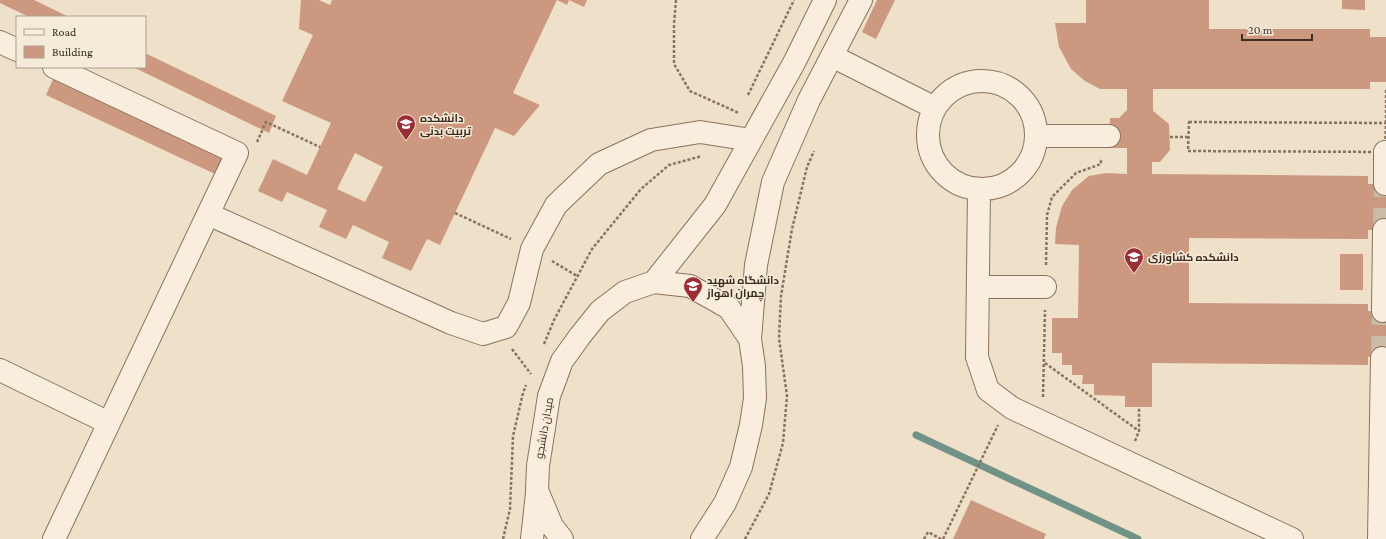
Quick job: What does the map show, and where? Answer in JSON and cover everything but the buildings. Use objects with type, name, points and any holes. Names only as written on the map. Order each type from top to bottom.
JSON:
[{"type":"lane","points":[[654,282],[716,205],[795,62],[825,0]]},
{"type":"lane","points":[[750,339],[756,265],[774,182],[809,100],[861,0]]},
{"type":"lane","points":[[0,42],[16,50]]},
{"type":"lane","points":[[832,56],[935,108]]},
{"type":"lane","points":[[54,539],[236,153],[56,68]]},
{"type":"lane","points":[[972,80],[999,82],[1021,96],[1035,118],[1036,136],[1037,145],[1026,169],[1005,185],[979,190],[954,182],[935,164],[927,138],[932,112],[948,91],[972,80]]},
{"type":"lane","points":[[208,214],[450,324],[483,334],[506,327],[518,303],[532,249],[556,205],[598,164],[651,140],[700,132],[752,140]]},
{"type":"lane","points":[[1036,136],[1109,136]]},
{"type":"lane","points":[[1385,152],[1385,184]]},
{"type":"lane","points":[[979,190],[977,357],[988,390],[1008,405],[1292,539]]},
{"type":"lane","points":[[1383,311],[1384,230]]},
{"type":"lane","name":"میدان دانشجو","points":[[562,539],[552,526],[537,490],[538,466],[549,396],[562,361],[600,311],[625,292],[654,282],[690,286],[729,308],[750,339],[754,366],[755,398],[751,425],[741,467],[725,503],[704,537]]},
{"type":"lane","points":[[978,287],[1045,287]]},
{"type":"lane","points":[[1379,539],[1382,358]]},
{"type":"lane","points":[[0,370],[109,423]]},
{"type":"lane","points":[[532,539],[537,490]]},
{"type":"path","points":[[676,0],[674,24],[674,64],[690,91],[739,113]]},
{"type":"path","points":[[746,99],[794,0]]},
{"type":"path","points":[[1386,90],[1386,123],[1385,152],[1188,151],[1189,122],[1386,123]]},
{"type":"path","points":[[728,136],[742,106]]},
{"type":"path","points":[[266,122],[320,147]]},
{"type":"path","points":[[1170,137],[1188,137]]},
{"type":"path","points":[[745,539],[769,494],[784,443],[787,396],[780,338],[782,296],[792,229],[808,167],[816,145]]},
{"type":"path","points":[[497,330],[531,374]]},
{"type":"path","points":[[1044,363],[1139,431]]},
{"type":"path","points":[[924,539],[928,532],[942,539],[1008,405]]},
{"type":"path","points":[[1127,462],[1139,431],[1139,407]]},
{"type":"waterway","points":[[916,435],[1138,539]]},
{"type":"tunnel","points":[[1384,230],[1385,184]]},
{"type":"tunnel","points":[[1382,358],[1383,311]]},
{"type":"place","name":"دانشکده تربیت بدنی","points":[[406,141]]},
{"type":"place","name":"دانشکده کشاورزی","points":[[1134,274]]},
{"type":"place","name":"دانشگاه شهید چمران اهواز","points":[[693,303]]}]
